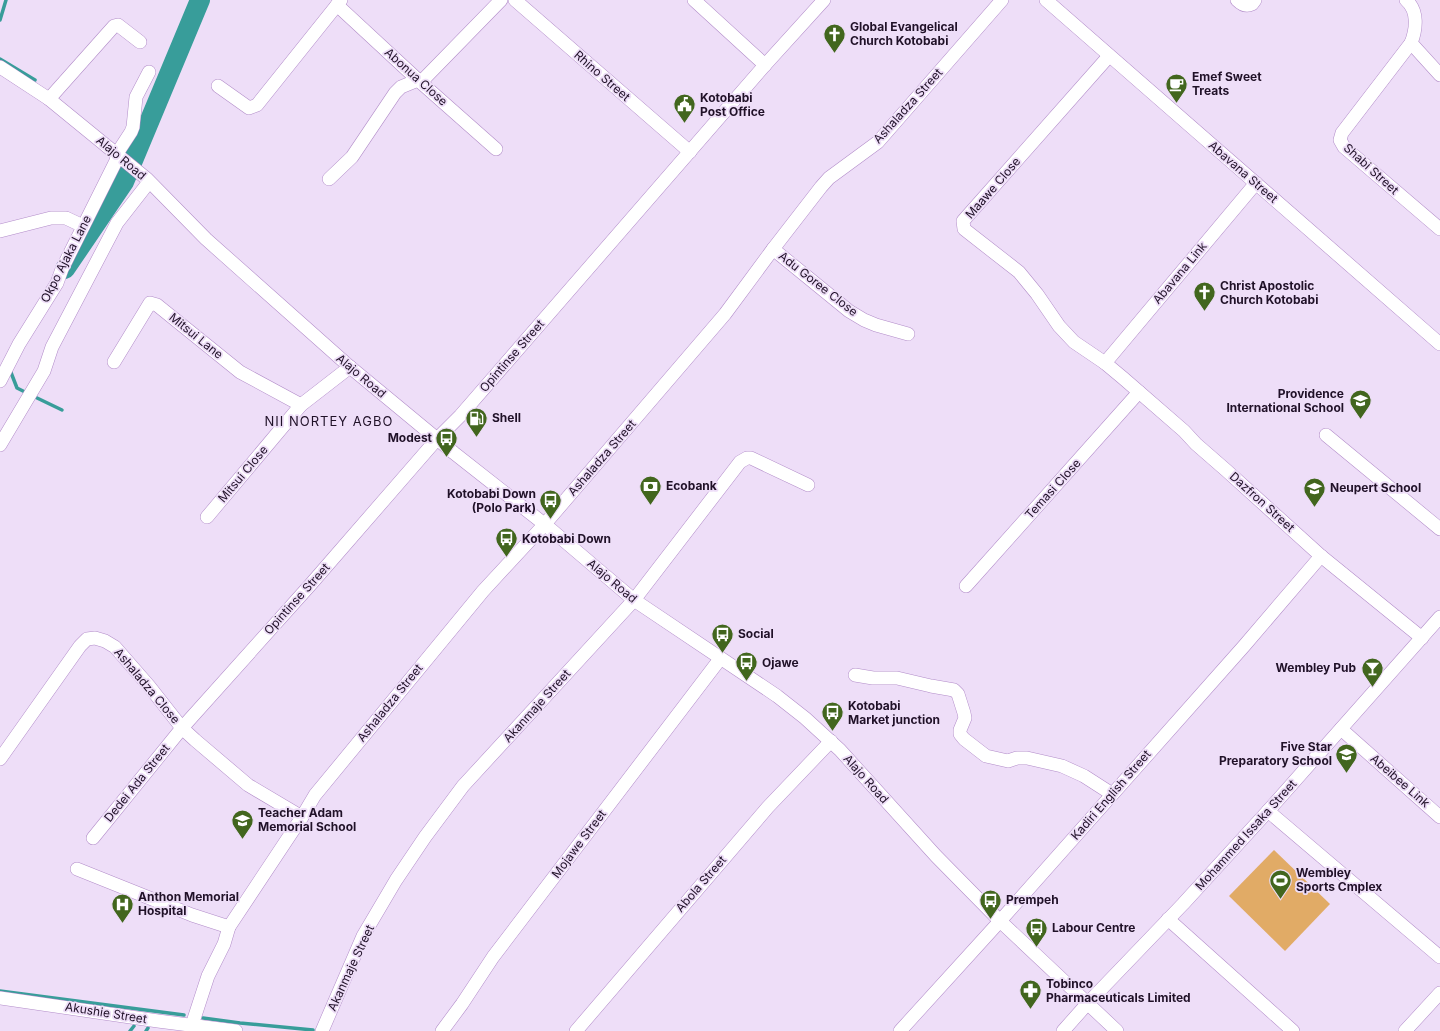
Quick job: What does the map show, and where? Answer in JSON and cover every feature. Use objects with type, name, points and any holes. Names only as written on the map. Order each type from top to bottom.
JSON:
[{"type":"street","points":[[329,179],[352,157],[395,93],[401,87],[420,81],[501,0]]},
{"type":"street","name":"Rhino Street","points":[[515,0],[690,152]]},
{"type":"street","points":[[694,0],[765,65]]},
{"type":"street","name":"Opintinse Street","points":[[182,728],[437,439],[460,416],[765,65],[824,0]]},
{"type":"street","name":"Ashaladza Street","points":[[192,1025],[208,976],[224,944],[229,927],[315,795],[483,591],[544,525],[725,314],[821,187],[829,178],[878,142],[1002,0]]},
{"type":"street","name":"Abavana Street","points":[[1046,0],[1440,344]]},
{"type":"street","points":[[1237,0],[1247,6],[1252,4],[1255,0]]},
{"type":"street","points":[[1409,1],[1416,23],[1411,44],[1439,72]]},
{"type":"street","points":[[218,86],[249,108],[257,105],[339,2]]},
{"type":"street","name":"Abonua Close","points":[[339,2],[420,81],[496,149]]},
{"type":"street","points":[[49,99],[114,26],[118,25],[140,42]]},
{"type":"street","name":"Shabi Street","points":[[1411,44],[1342,133],[1340,140],[1344,147],[1440,228]]},
{"type":"street","name":"Maawe Close","points":[[1105,362],[1074,342],[1059,326],[1037,294],[1019,272],[967,233],[963,225],[963,221],[1109,56]]},
{"type":"street","name":"Alajo Road","points":[[0,67],[49,99],[148,181],[206,239],[350,367],[634,600],[777,696],[805,718],[840,750],[936,856],[1000,921],[1117,1031]]},
{"type":"street","name":"Okpo Ajaka Lane","points":[[0,381],[19,344],[56,284],[83,226],[133,127],[136,97],[149,72]]},
{"type":"street","points":[[0,445],[44,371],[52,347],[117,223],[148,181]]},
{"type":"street","name":"Abavana Link","points":[[1105,362],[1256,183]]},
{"type":"street","points":[[0,231],[51,218],[66,218],[83,226]]},
{"type":"street","name":"Adu Goree Close","points":[[773,249],[849,311],[876,325],[908,334]]},
{"type":"street","name":"Mitsui Lane","points":[[114,362],[150,303],[157,305],[240,372],[301,405]]},
{"type":"street","name":"Dazfron Street","points":[[1105,362],[1184,431],[1196,444],[1321,556],[1422,638]]},
{"type":"street","name":"Mitsui Close","points":[[207,517],[301,405],[350,367]]},
{"type":"street","name":"Temasi Close","points":[[966,586],[1139,392]]},
{"type":"street","points":[[1326,435],[1440,529]]},
{"type":"street","name":"Akanmaje Street","points":[[322,1031],[363,936],[396,880],[425,837],[463,786],[634,600],[740,462],[747,458],[751,458],[808,485]]},
{"type":"street","name":"Kadiri English Street","points":[[900,1031],[1000,921],[1244,646],[1321,556]]},
{"type":"street","name":"Mohammed Issaka Street","points":[[1063,1031],[1268,811],[1440,617]]},
{"type":"street","name":"Ashaladza Close","points":[[0,759],[80,646],[88,639],[95,638],[105,641],[114,647],[149,686],[182,728],[248,785],[302,817]]},
{"type":"street","name":"Mojawe Street","points":[[442,1031],[493,957],[720,659]]},
{"type":"street","points":[[855,676],[896,678],[954,690],[958,694],[963,706],[965,718],[960,734],[990,758],[1008,761],[1018,758],[1027,758],[1070,769],[1112,794]]},
{"type":"street","name":"Dedei Ada Street","points":[[93,838],[182,728]]},
{"type":"street","name":"Abeibee Link","points":[[1341,729],[1438,812]]},
{"type":"street","name":"Abola Street","points":[[576,1031],[768,807],[831,742]]},
{"type":"street","points":[[1268,811],[1440,957]]},
{"type":"street","points":[[77,869],[192,915],[229,927]]},
{"type":"street","points":[[1168,919],[1293,1031]]},
{"type":"street","points":[[1405,1031],[1440,993]]},
{"type":"street","name":"Akushie Street","points":[[0,998],[154,1026],[192,1025],[236,1031]]},
{"type":"shaded area","name":"Wembley Sports Cmplex","points":[[1274,850],[1330,904],[1285,951],[1229,896]]},
{"type":"waterway","points":[[0,20],[6,0]]},
{"type":"waterway","points":[[65,269],[124,182],[200,0]]},
{"type":"waterway","points":[[0,59],[35,80]]},
{"type":"waterway","points":[[10,370],[17,388],[25,392]]},
{"type":"waterway","points":[[35,397],[62,410]]},
{"type":"waterway","points":[[0,991],[184,1015]]},
{"type":"waterway","points":[[203,1018],[313,1030]]},
{"type":"waterway","points":[[130,1031],[134,1026]]},
{"type":"place","name":"Global Evangelical Church Kotobabi","points":[[835,54]]},
{"type":"place","name":"Emef Sweet Treats","points":[[1177,104]]},
{"type":"place","name":"Kotobabi Post Office","points":[[684,124]]},
{"type":"place","name":"Christ Apostolic Church Kotobabi","points":[[1204,312]]},
{"type":"place","name":"Providence International School","points":[[1360,420]]},
{"type":"place","name":"Shell","points":[[477,438]]},
{"type":"place","name":"Modest","points":[[447,458]]},
{"type":"place","name":"Ecobank","points":[[651,506]]},
{"type":"place","name":"Neupert School","points":[[1315,508]]},
{"type":"place","name":"Kotobabi Down (Polo Park)","points":[[551,520]]},
{"type":"place","name":"Kotobabi Down","points":[[506,558]]},
{"type":"place","name":"Social","points":[[723,654]]},
{"type":"place","name":"Ojawe","points":[[747,682]]},
{"type":"place","name":"Wembley Pub","points":[[1372,688]]},
{"type":"place","name":"Kotobabi Market junction","points":[[832,732]]},
{"type":"place","name":"Five Star Preparatory School","points":[[1347,774]]},
{"type":"place","name":"Teacher Adam Memorial School","points":[[242,840]]},
{"type":"place","name":"Wembley Sports Cmplex","points":[[1280,900]]},
{"type":"place","name":"Prempeh","points":[[991,920]]},
{"type":"place","name":"Anthon Memorial Hospital","points":[[123,924]]},
{"type":"place","name":"Labour Centre","points":[[1037,948]]},
{"type":"place","name":"Tobinco Pharmaceuticals Limited","points":[[1030,1010]]},
{"type":"district","name":"NII NORTEY AGBO","points":[[329,421]]}]
